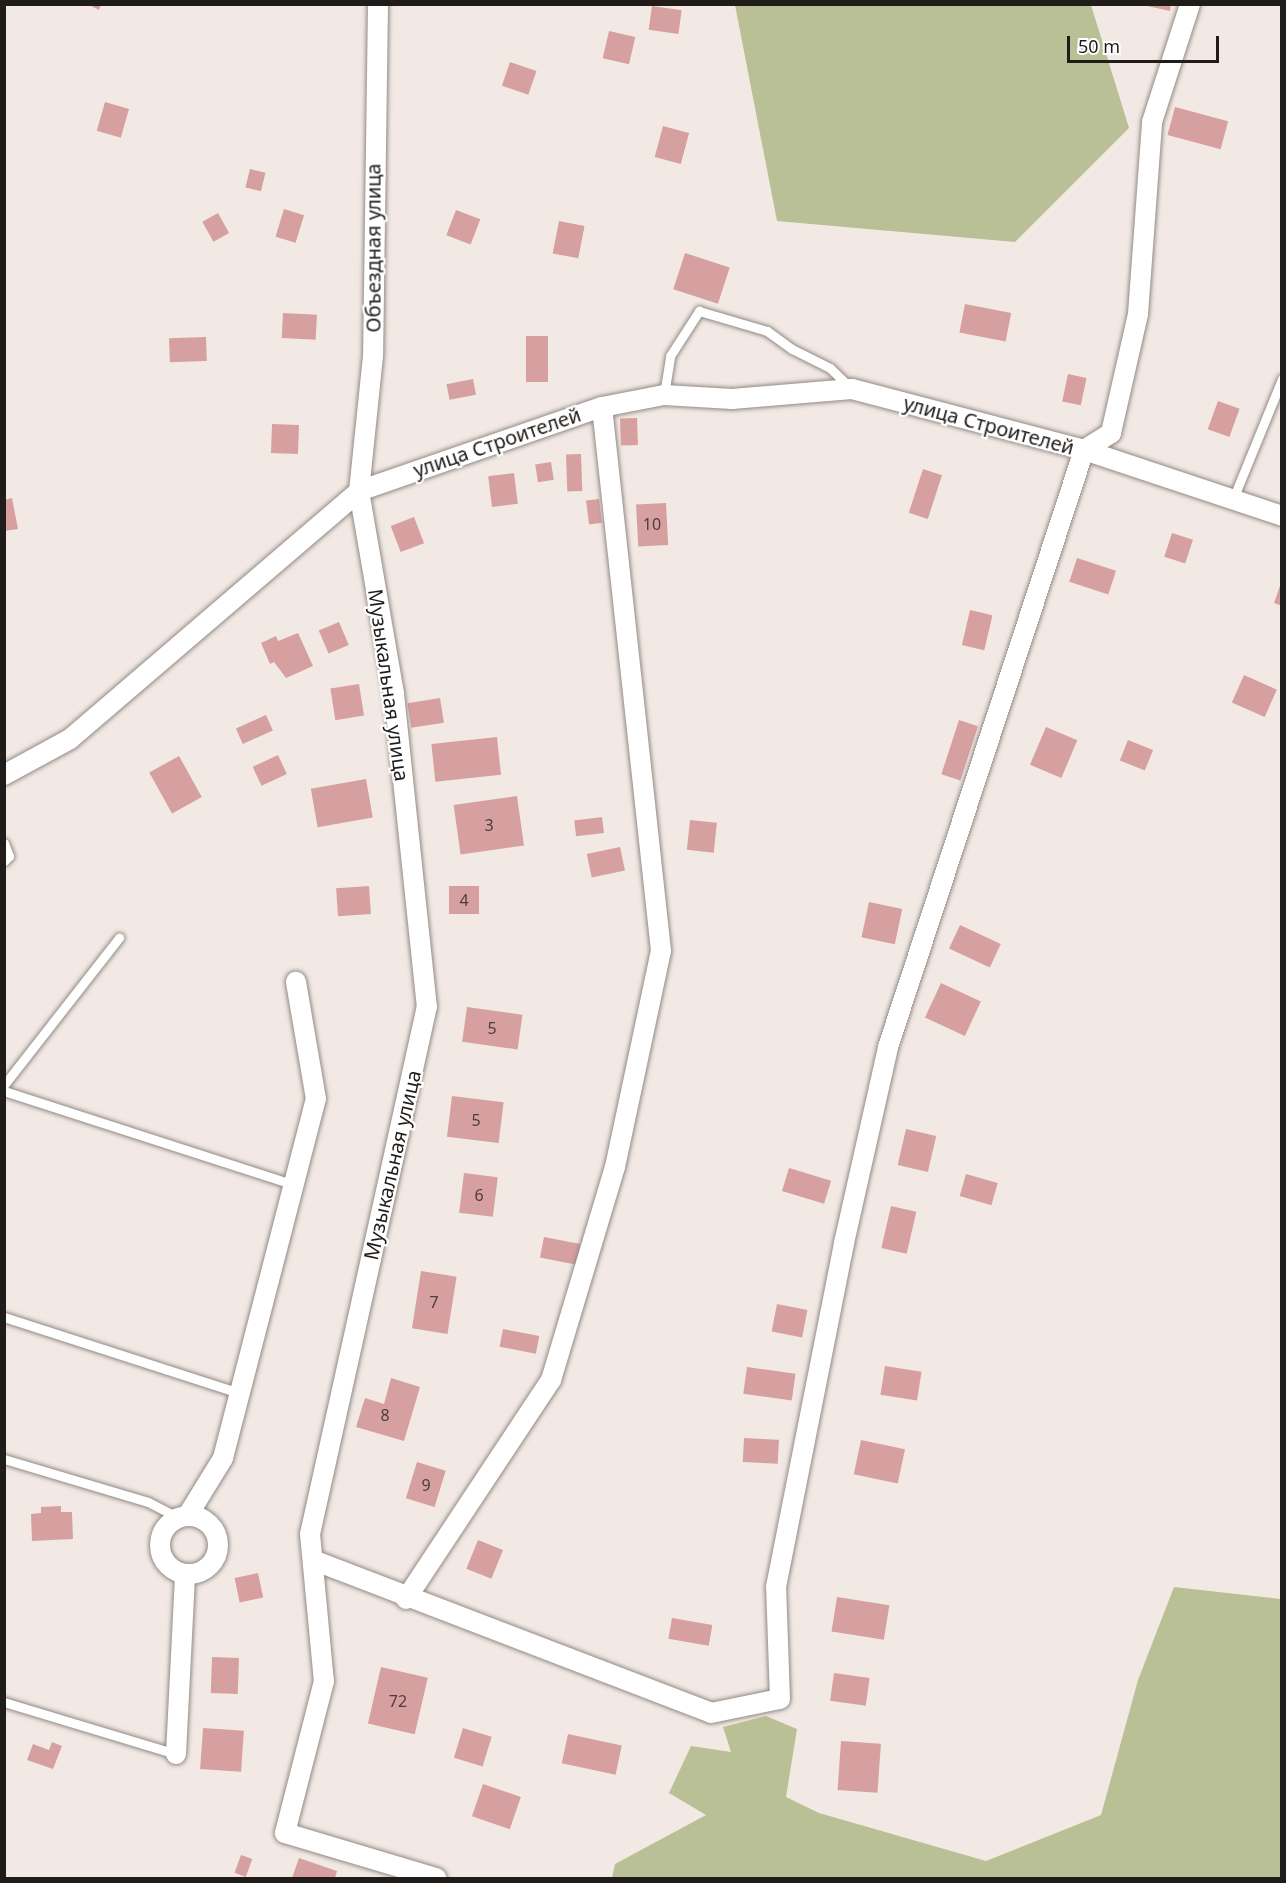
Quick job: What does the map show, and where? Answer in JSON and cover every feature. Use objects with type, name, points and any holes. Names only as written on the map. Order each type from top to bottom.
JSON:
[{"type":"street","name":"Объездная улица","points":[[359,491],[373,356],[378,4]]},
{"type":"street","points":[[313,1560],[406,1599],[711,1713],[780,1699],[776,1587],[844,1243],[888,1047],[1084,450],[1111,433],[1138,314],[1152,122],[1190,4]]},
{"type":"street","name":"улица Строителей","points":[[4,775],[70,739],[359,491],[602,407],[664,395],[732,399],[852,389],[1084,450],[1281,516]]},
{"type":"street","points":[[406,1599],[551,1380],[615,1167],[661,951],[602,407]]},
{"type":"street","name":"Музыкальная улица","points":[[359,491],[394,694],[427,1006],[310,1534],[324,1681],[285,1833],[436,1878]]},
{"type":"street","points":[[183,1516],[206,1521],[213,1528],[219,1546],[211,1564],[204,1570],[185,1574],[168,1565],[160,1548],[164,1530],[183,1516],[223,1458],[316,1100],[296,982]]},
{"type":"street","points":[[176,1754],[185,1574]]},
{"type":"lane","points":[[664,395],[670,356],[699,312],[767,331],[792,349],[830,369],[852,389]]},
{"type":"lane","points":[[1233,499],[1281,379]]},
{"type":"lane","points":[[4,843],[9,856],[4,861]]},
{"type":"lane","points":[[4,1084],[119,938]]},
{"type":"lane","points":[[4,1091],[295,1185]]},
{"type":"lane","points":[[4,1317],[240,1393]]},
{"type":"lane","points":[[4,1459],[148,1502],[183,1516]]},
{"type":"lane","points":[[4,1702],[176,1754]]},
{"type":"green space","points":[[735,5],[1091,5],[1129,128],[1015,242],[777,221]]},
{"type":"green space","points":[[1174,1587],[1281,1599],[1281,1878],[612,1878],[615,1864],[706,1815],[669,1793],[691,1746],[731,1752],[723,1727],[766,1716],[797,1729],[786,1797],[819,1813],[986,1861],[1101,1815],[1138,1680]]},
{"type":"building","points":[[87,4],[101,4],[99,10]]},
{"type":"building","points":[[1138,4],[1171,4],[1170,11]]},
{"type":"building","points":[[652,6],[682,10],[678,34],[649,30]]},
{"type":"building","points":[[609,31],[635,37],[629,64],[603,58]]},
{"type":"building","points":[[510,62],[536,71],[528,95],[502,86]]},
{"type":"building","points":[[105,102],[129,109],[121,138],[97,131]]},
{"type":"building","points":[[1175,107],[1228,121],[1221,149],[1167,135]]},
{"type":"building","points":[[663,126],[689,133],[681,164],[655,157]]},
{"type":"building","points":[[250,169],[266,173],[261,191],[245,187]]},
{"type":"building","points":[[284,209],[304,215],[296,243],[276,237]]},
{"type":"building","points":[[456,210],[480,219],[471,245],[446,235]]},
{"type":"building","points":[[218,213],[229,233],[213,242],[202,222]]},
{"type":"building","points":[[559,221],[585,226],[578,258],[553,253]]},
{"type":"building","points":[[685,253],[730,268],[718,304],[673,289]]},
{"type":"building","points":[[965,304],[1011,313],[1006,341],[959,332]]},
{"type":"building","points":[[283,313],[317,315],[316,340],[282,338]]},
{"type":"building","points":[[526,336],[548,336],[548,382],[526,382]]},
{"type":"building","points":[[206,337],[207,361],[170,362],[169,338]]},
{"type":"building","points":[[1068,374],[1087,378],[1081,405],[1062,401]]},
{"type":"building","points":[[473,379],[476,395],[450,400],[446,384]]},
{"type":"building","points":[[1218,401],[1240,409],[1229,437],[1208,429]]},
{"type":"building","points":[[637,418],[638,445],[621,446],[620,419]]},
{"type":"building","points":[[272,424],[299,425],[298,454],[271,453]]},
{"type":"building","points":[[581,454],[582,491],[567,492],[566,455]]},
{"type":"building","points":[[551,462],[554,480],[538,482],[535,465]]},
{"type":"building","points":[[923,469],[942,475],[928,519],[909,513]]},
{"type":"building","points":[[514,473],[518,504],[492,507],[488,476]]},
{"type":"building","points":[[12,498],[18,529],[4,531],[4,500]]},
{"type":"building","points":[[599,499],[602,523],[589,524],[586,501]]},
{"type":"building","points":[[666,503],[668,545],[638,547],[636,505]]},
{"type":"building","points":[[414,517],[424,543],[401,552],[391,526]]},
{"type":"building","points":[[1172,533],[1193,540],[1185,564],[1164,557]]},
{"type":"building","points":[[1077,558],[1116,571],[1108,594],[1069,582]]},
{"type":"building","points":[[1282,583],[1282,606],[1274,603]]},
{"type":"building","points":[[970,610],[992,615],[984,650],[962,645]]},
{"type":"building","points":[[339,622],[349,645],[329,654],[319,631]]},
{"type":"building","points":[[298,633],[313,666],[286,678],[274,662],[270,664],[261,643],[276,636],[278,641]]},
{"type":"building","points":[[1244,675],[1277,690],[1265,717],[1232,702]]},
{"type":"building","points":[[359,684],[364,716],[335,720],[330,689]]},
{"type":"building","points":[[440,698],[444,723],[411,728],[407,703]]},
{"type":"building","points":[[266,715],[273,731],[243,744],[236,728]]},
{"type":"building","points":[[959,720],[978,726],[960,780],[941,774]]},
{"type":"building","points":[[1046,727],[1077,740],[1061,778],[1030,765]]},
{"type":"building","points":[[497,737],[501,775],[435,782],[431,744]]},
{"type":"building","points":[[1128,740],[1153,750],[1145,771],[1120,760]]},
{"type":"building","points":[[278,755],[287,774],[261,786],[253,767]]},
{"type":"building","points":[[179,756],[202,797],[172,814],[149,772]]},
{"type":"building","points":[[366,779],[373,817],[318,827],[311,789]]},
{"type":"building","points":[[517,796],[524,846],[461,854],[454,805]]},
{"type":"building","points":[[602,817],[604,833],[576,836],[574,820]]},
{"type":"building","points":[[690,820],[717,823],[714,853],[687,850]]},
{"type":"building","points":[[620,847],[625,870],[592,878],[587,854]]},
{"type":"building","points":[[369,886],[371,914],[338,916],[336,888]]},
{"type":"building","points":[[449,886],[479,886],[479,914],[449,914]]},
{"type":"building","points":[[869,902],[902,909],[895,944],[862,937]]},
{"type":"building","points":[[960,925],[1001,944],[990,968],[949,949]]},
{"type":"building","points":[[941,983],[981,1002],[965,1036],[925,1017]]},
{"type":"building","points":[[467,1007],[522,1015],[518,1049],[462,1042]]},
{"type":"building","points":[[452,1096],[504,1102],[499,1143],[447,1137]]},
{"type":"building","points":[[906,1129],[936,1136],[928,1172],[898,1165]]},
{"type":"building","points":[[789,1168],[831,1181],[824,1204],[782,1191]]},
{"type":"building","points":[[464,1173],[498,1177],[493,1217],[459,1213]]},
{"type":"building","points":[[966,1174],[998,1183],[991,1205],[960,1196]]},
{"type":"building","points":[[891,1206],[916,1212],[907,1254],[881,1248]]},
{"type":"building","points":[[544,1237],[580,1244],[576,1265],[540,1258]]},
{"type":"building","points":[[421,1271],[457,1277],[447,1334],[412,1328]]},
{"type":"building","points":[[777,1304],[807,1310],[802,1337],[772,1331]]},
{"type":"building","points":[[503,1329],[539,1336],[536,1354],[500,1347]]},
{"type":"building","points":[[885,1366],[922,1372],[917,1400],[880,1395]]},
{"type":"building","points":[[747,1367],[796,1374],[792,1401],[743,1394]]},
{"type":"building","points":[[391,1378],[420,1387],[404,1441],[356,1427],[365,1398],[384,1404]]},
{"type":"building","points":[[744,1438],[779,1440],[778,1464],[743,1462]]},
{"type":"building","points":[[861,1440],[905,1449],[898,1484],[854,1474]]},
{"type":"building","points":[[417,1462],[446,1471],[435,1507],[406,1498]]},
{"type":"building","points":[[61,1506],[61,1512],[72,1512],[73,1539],[32,1541],[31,1514],[41,1513],[41,1507]]},
{"type":"building","points":[[478,1540],[503,1550],[491,1579],[466,1569]]},
{"type":"building","points":[[258,1573],[263,1597],[240,1602],[235,1578]]},
{"type":"building","points":[[837,1597],[889,1605],[884,1640],[832,1632]]},
{"type":"building","points":[[672,1618],[712,1625],[709,1646],[668,1639]]},
{"type":"building","points":[[212,1657],[239,1658],[238,1694],[211,1693]]},
{"type":"building","points":[[381,1667],[428,1678],[415,1734],[368,1724]]},
{"type":"building","points":[[834,1673],[870,1678],[866,1706],[830,1701]]},
{"type":"building","points":[[203,1728],[244,1731],[241,1772],[200,1769]]},
{"type":"building","points":[[463,1728],[492,1737],[483,1766],[454,1758]]},
{"type":"building","points":[[568,1734],[622,1745],[616,1775],[562,1763]]},
{"type":"building","points":[[841,1741],[881,1744],[877,1793],[838,1790]]},
{"type":"building","points":[[52,1742],[62,1746],[53,1769],[27,1760],[33,1744],[49,1750]]},
{"type":"building","points":[[483,1784],[521,1797],[510,1829],[472,1816]]},
{"type":"building","points":[[241,1855],[252,1859],[246,1877],[235,1873]]},
{"type":"building","points":[[299,1858],[337,1871],[335,1878],[292,1878]]}]
